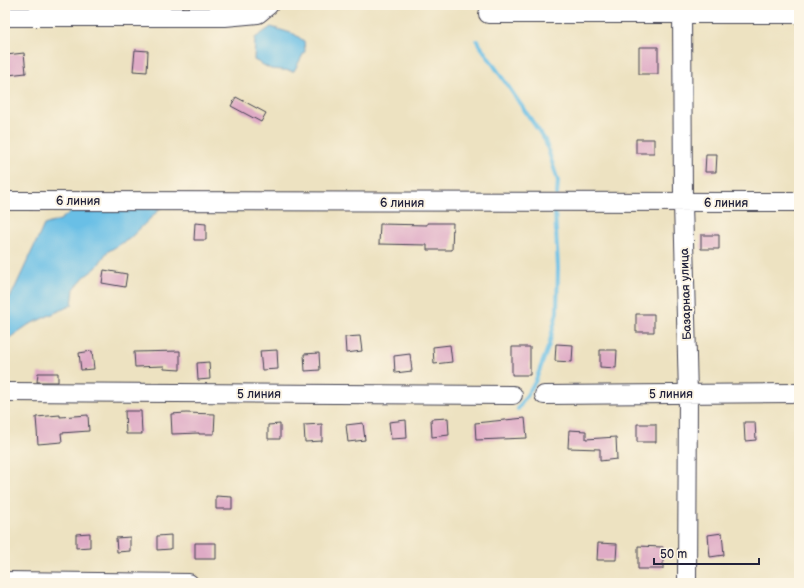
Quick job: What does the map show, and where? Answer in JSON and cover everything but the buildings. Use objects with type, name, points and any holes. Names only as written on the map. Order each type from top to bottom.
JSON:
[{"type":"street","points":[[5,17],[225,17],[258,14],[269,5]]},
{"type":"street","points":[[488,14],[682,9],[799,14]]},
{"type":"street","name":"Базарная улица","points":[[682,9],[683,203],[688,394],[687,583]]},
{"type":"street","name":"6 линия","points":[[5,202],[799,202]]},
{"type":"street","name":"5 линия","points":[[5,392],[513,395]]},
{"type":"street","name":"5 линия","points":[[544,395],[799,393]]},
{"type":"street","points":[[5,581],[189,583]]},
{"type":"water","points":[[271,27],[294,34],[304,41],[305,51],[294,71],[271,69],[254,60],[255,38]]},
{"type":"water","points":[[82,203],[161,208],[129,239],[107,252],[96,268],[84,277],[74,289],[72,305],[28,325],[5,341],[5,305],[13,292],[44,225],[60,220]]},
{"type":"waterway","points":[[477,41],[545,140],[558,181],[557,195]]},
{"type":"waterway","points":[[518,409],[535,382],[549,345],[557,312],[558,268],[555,211]]}]
